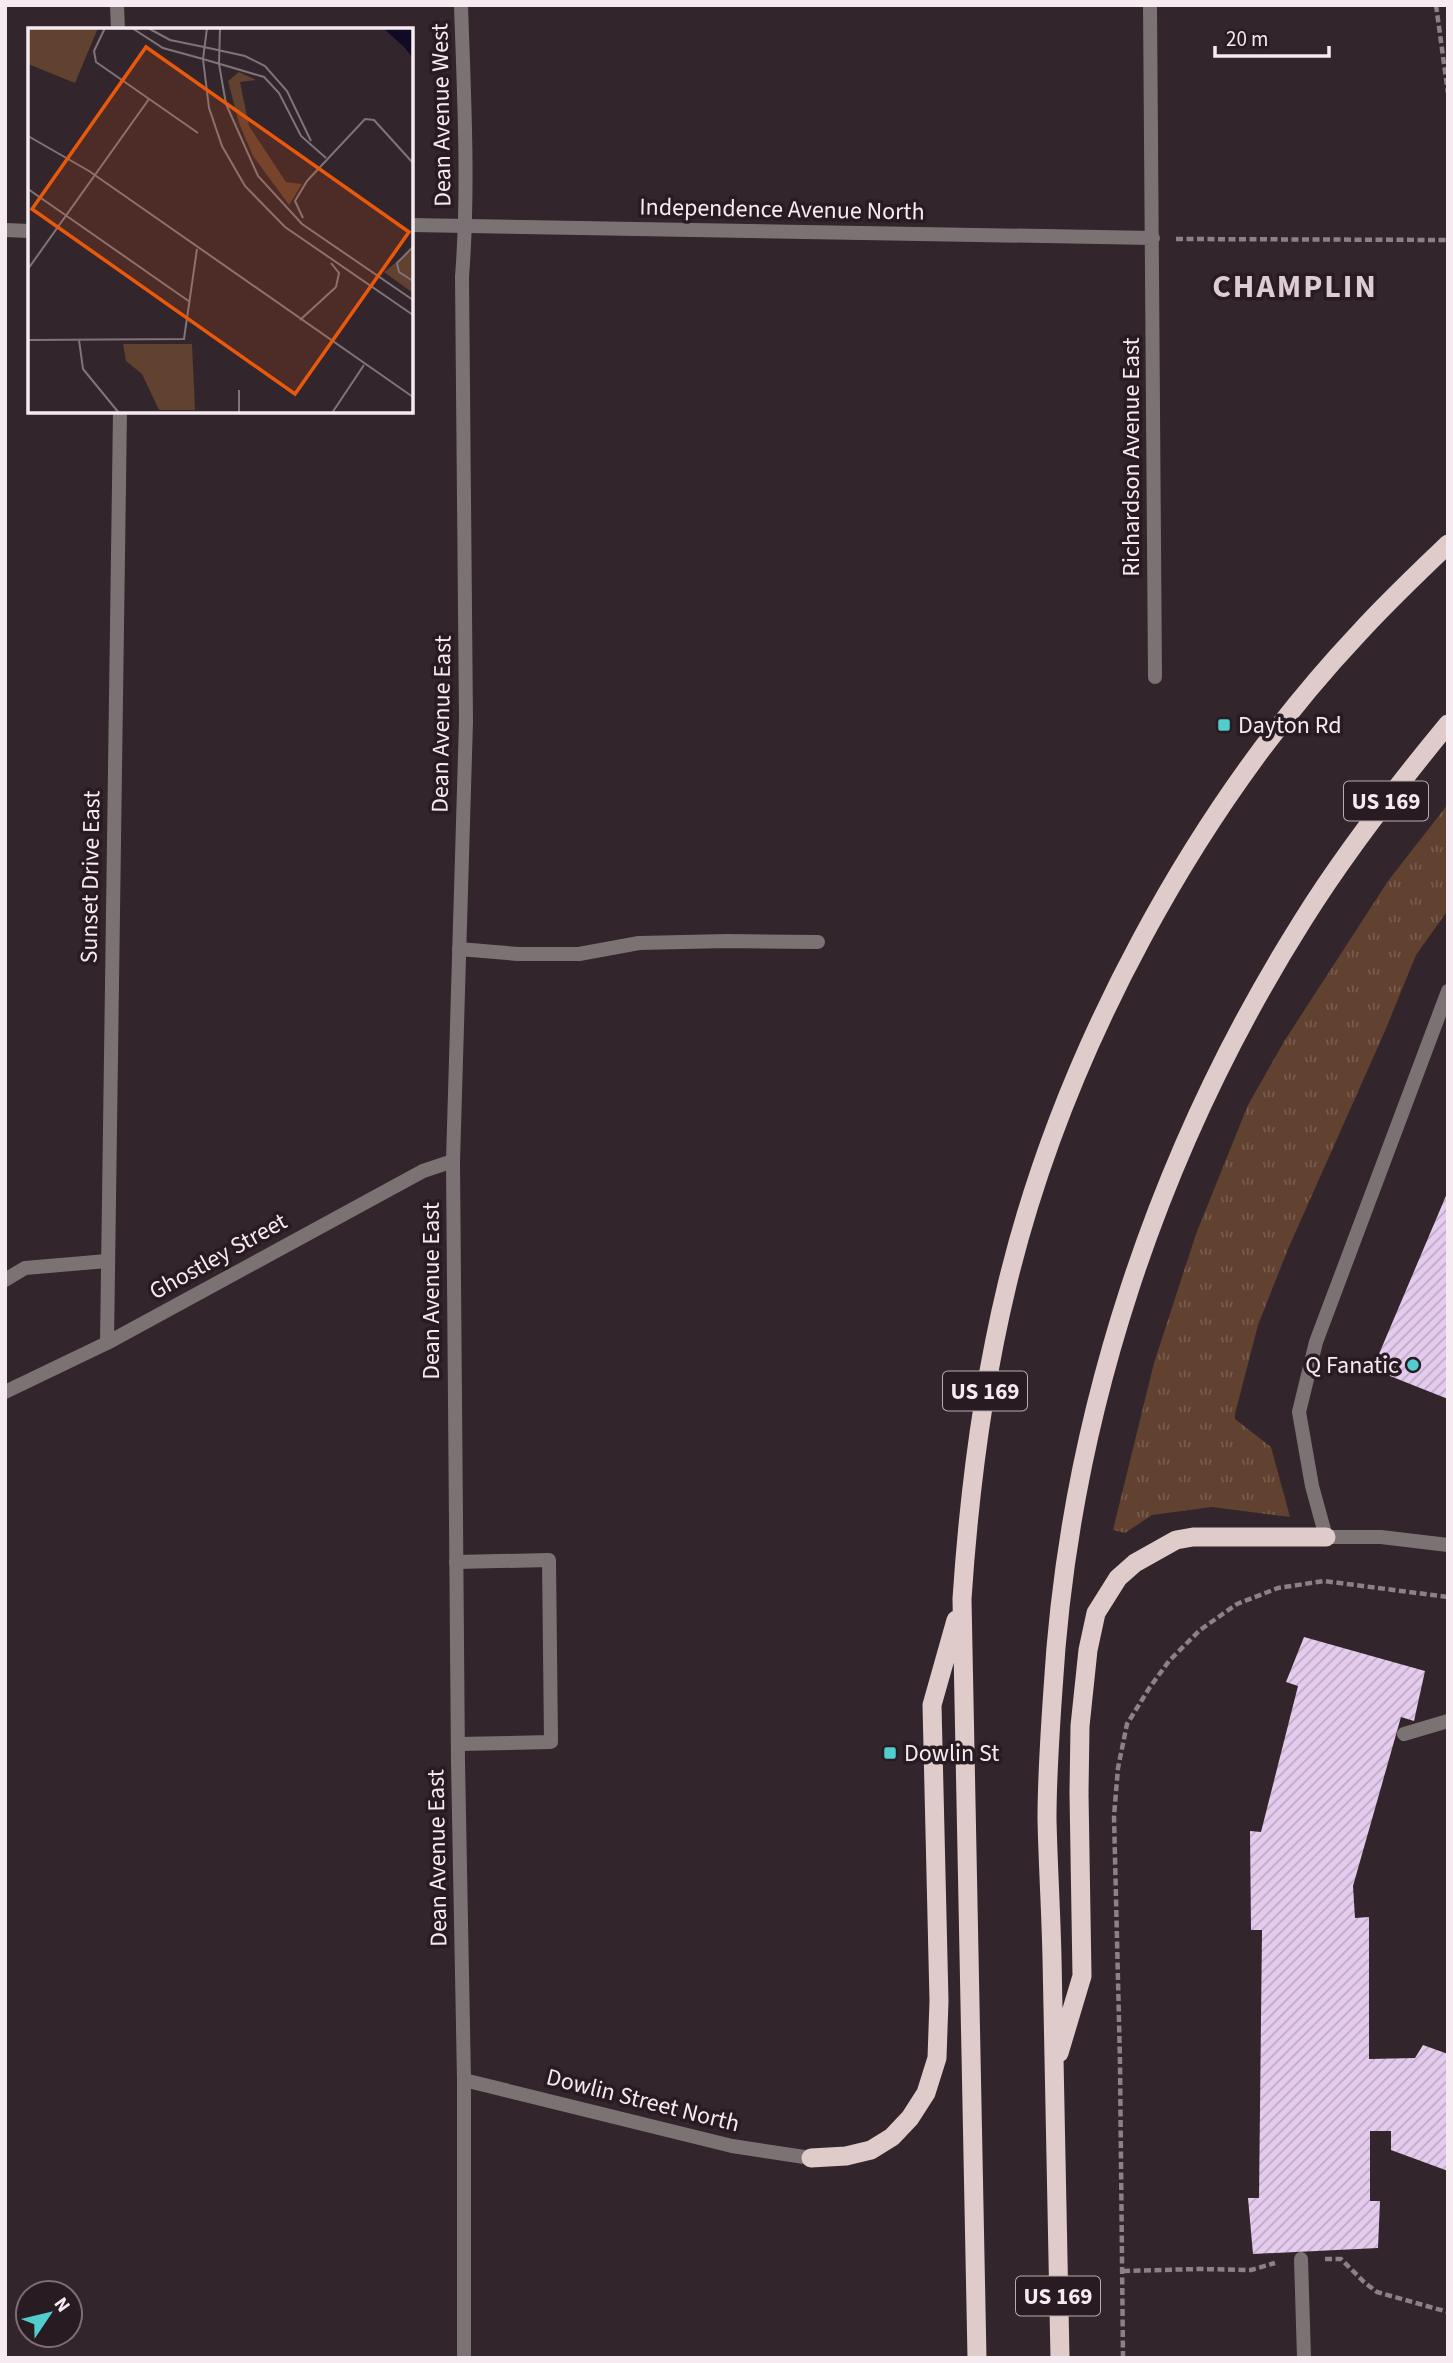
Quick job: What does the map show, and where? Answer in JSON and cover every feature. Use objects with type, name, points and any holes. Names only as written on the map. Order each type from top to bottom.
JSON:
[{"type":"highway","name":"US 169","points":[[977,2358],[962,1599],[974,1465],[986,1385],[1007,1284],[1037,1183],[1065,1105],[1098,1029],[1141,943],[1180,874],[1263,749],[1357,634],[1448,544]]},
{"type":"highway","name":"US 169","points":[[1060,2358],[1047,1816],[1053,1687],[1066,1561],[1081,1471],[1108,1362],[1154,1218],[1184,1144],[1226,1055],[1304,917],[1366,828],[1448,724]]},
{"type":"highway","points":[[1054,2071],[1082,1976],[1080,1726],[1087,1650],[1096,1613],[1118,1578],[1135,1563],[1176,1540],[1193,1536],[1326,1537]]},
{"type":"highway","points":[[811,2158],[846,2157],[871,2150],[892,2137],[910,2118],[926,2093],[937,2058],[940,2001],[932,1705],[962,1599]]},
{"type":"street","points":[[117,5],[118,28]]},
{"type":"street","name":"Dean Avenue West","points":[[461,5],[466,224]]},
{"type":"street","name":"Richardson Avenue East","points":[[1150,5],[1155,677]]},
{"type":"street","name":"Dean Avenue East","points":[[464,2358],[464,2080],[453,1161],[466,721],[462,277],[466,224]]},
{"type":"street","name":"Independence Avenue North","points":[[413,225],[1153,238]]},
{"type":"street","points":[[5,230],[28,231]]},
{"type":"street","name":"Sunset Drive East","points":[[107,1343],[120,413]]},
{"type":"street","points":[[459,949],[518,954],[579,954],[639,943],[818,942]]},
{"type":"street","points":[[1448,991],[1316,1342],[1299,1412],[1312,1486],[1326,1537],[1381,1537],[1448,1545]]},
{"type":"street","name":"Ghostley Street","points":[[5,1392],[107,1343],[423,1171],[453,1161]]},
{"type":"street","points":[[5,1280],[25,1268],[107,1261]]},
{"type":"street","points":[[456,1562],[548,1560],[550,1638],[551,1742],[458,1744]]},
{"type":"street","points":[[1404,1734],[1448,1721]]},
{"type":"street","name":"Dowlin Street North","points":[[464,2080],[732,2146],[811,2158]]},
{"type":"street","points":[[1301,2259],[1304,2358]]},
{"type":"path","points":[[1436,5],[1448,93]]},
{"type":"path","points":[[1153,238],[1448,240]]},
{"type":"path","points":[[1123,2358],[1114,1816],[1118,1768],[1128,1724],[1169,1661],[1200,1630],[1247,1600],[1278,1588],[1324,1581],[1448,1597]]},
{"type":"green space","points":[[1448,804],[1448,910],[1416,955],[1288,1249],[1258,1325],[1235,1414],[1235,1419],[1271,1447],[1290,1517],[1212,1507],[1152,1515],[1125,1533],[1113,1530],[1154,1363],[1196,1234],[1248,1105],[1285,1040],[1388,881]]},
{"type":"building","points":[[1448,1191],[1448,1399],[1390,1376],[1379,1354]]},
{"type":"building","points":[[1304,1637],[1425,1671],[1414,1721],[1401,1717],[1353,1886],[1355,1918],[1369,1917],[1369,2059],[1415,2058],[1423,2045],[1448,2054],[1448,2171],[1391,2150],[1391,2131],[1370,2131],[1370,2201],[1380,2201],[1378,2248],[1253,2254],[1248,2198],[1259,2198],[1262,1930],[1251,1930],[1250,1831],[1261,1832],[1298,1686],[1286,1682]]},
{"type":"place","name":"Dayton Rd","points":[[1224,725]]},
{"type":"place","name":"Q Fanatic","points":[[1413,1365]]},
{"type":"place","name":"Dowlin St","points":[[890,1753]]},
{"type":"district","name":"CHAMPLIN","points":[[1295,286]]}]
